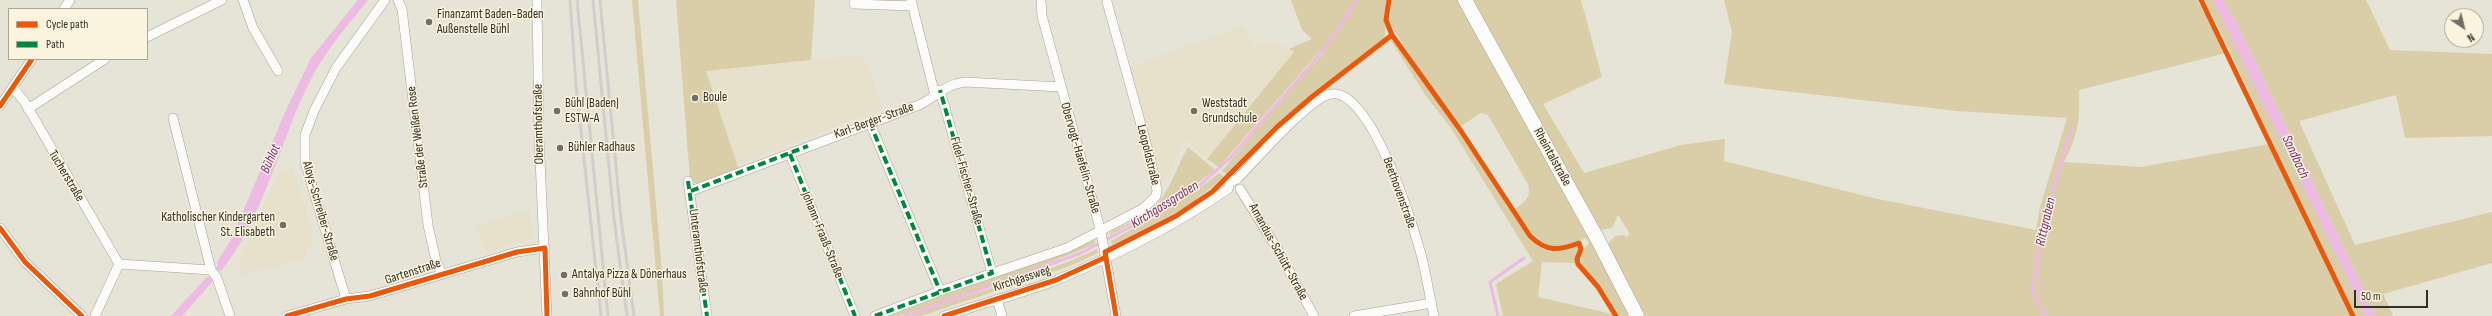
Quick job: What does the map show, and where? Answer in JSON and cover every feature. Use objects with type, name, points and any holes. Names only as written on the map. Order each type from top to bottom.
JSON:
[{"type":"main road","name":"Rheintalstraße","points":[[1465,0],[1598,240],[1637,316]]},
{"type":"street","points":[[148,37],[222,0]]},
{"type":"street","points":[[244,0],[253,28],[278,71]]},
{"type":"street","name":"Aloys-Schreiber-Straße","points":[[346,299],[305,162],[305,135],[314,111],[336,68],[385,0]]},
{"type":"street","name":"Straße der Weißen Rose","points":[[398,0],[402,9],[428,225],[436,261],[442,274]]},
{"type":"street","name":"Oberamthofstraße","points":[[537,0],[539,137],[547,316]]},
{"type":"street","points":[[854,0],[854,4],[912,3]]},
{"type":"street","name":"Obervogt-Haefelin-Straße","points":[[1041,0],[1042,16],[1101,235],[1116,316]]},
{"type":"street","name":"Leopoldstraße","points":[[875,316],[940,291],[1048,255],[1101,235],[1144,208],[1156,196],[1157,190],[1106,2]]},
{"type":"street","name":"Fidel-Fischer-Straße","points":[[912,3],[937,92],[992,273]]},
{"type":"street","points":[[0,106],[31,60]]},
{"type":"street","points":[[28,109],[103,60]]},
{"type":"street","name":"Karl-Berger-Straße","points":[[688,186],[790,154],[919,105],[937,92],[965,82],[1061,87]]},
{"type":"street","name":"Tucherstraße","points":[[13,88],[28,109],[119,264]]},
{"type":"street","name":"Kirchgassweg","points":[[944,316],[1056,280],[1105,254],[1185,218],[1228,189],[1228,183],[1237,179],[1293,122],[1311,106],[1330,94]]},
{"type":"street","name":"Beethovenstraße","points":[[1330,94],[1339,94],[1347,97],[1369,123],[1380,143],[1418,247],[1434,316]]},
{"type":"street","points":[[173,118],[212,271],[230,316]]},
{"type":"street","points":[[870,123],[940,291]]},
{"type":"street","name":"Johann-Fraaß-Straße","points":[[790,154],[855,316]]},
{"type":"street","points":[[1228,189],[1232,192],[1240,189],[1241,184],[1237,179]]},
{"type":"street","name":"Unteramthofstraße","points":[[688,186],[707,316]]},
{"type":"street","name":"Amandus-Schütt-Straße","points":[[1240,189],[1276,247],[1314,316]]},
{"type":"street","points":[[0,228],[29,266],[82,316]]},
{"type":"street","name":"Gartenstraße","points":[[287,316],[346,299],[370,296],[517,252],[545,248]]},
{"type":"street","points":[[95,316],[119,264],[212,271]]},
{"type":"street","points":[[997,299],[1002,316]]},
{"type":"street","points":[[1354,316],[1432,304]]},
{"type":"shaded area","points":[[632,0],[638,0],[662,272],[664,316],[660,316]]},
{"type":"shaded area","points":[[676,0],[815,0],[811,60],[706,71],[739,170],[698,185],[690,179]]},
{"type":"shaded area","points":[[1291,0],[1386,0],[1384,39],[1323,85],[1273,127],[1227,175],[1222,171],[1280,101],[1323,54],[1321,50],[1219,167],[1207,159],[1294,52],[1289,49],[1312,39],[1302,30]]},
{"type":"shaded area","points":[[1391,0],[1458,0],[1631,316],[1618,316],[1599,285],[1582,264],[1580,254],[1589,243],[1586,238],[1572,244],[1550,246],[1543,244],[1536,239],[1529,231],[1515,209],[1527,199],[1529,193],[1528,184],[1488,115],[1481,113],[1461,126],[1426,80],[1390,24]]},
{"type":"shaded area","points":[[1473,0],[1581,0],[1602,77],[1543,104],[1584,173],[1681,145],[1725,139],[1724,161],[1878,199],[2036,230],[2040,207],[2067,118],[1957,111],[1724,84],[1732,32],[1724,0],[2197,0],[2226,53],[2079,90],[2077,127],[2069,153],[2064,162],[2141,167],[2270,144],[2351,316],[1645,316],[1608,244],[1615,236],[1624,235],[1627,237],[1630,234],[1618,215],[1612,228],[1600,230]]},
{"type":"shaded area","points":[[2203,0],[2213,0],[2217,6],[2366,316],[2354,316],[2219,28]]},
{"type":"shaded area","points":[[2223,0],[2366,0],[2390,50],[2492,54],[2492,136],[2405,138],[2396,95],[2299,121],[2355,245],[2492,212],[2492,263],[2383,294],[2393,316],[2376,316],[2238,25]]},
{"type":"shaded area","name":"Weststadt Grundschule","points":[[1244,26],[1253,48],[1273,41],[1295,52],[1207,159],[1186,140],[1179,149],[1170,177],[1159,181],[1127,68]]},
{"type":"shaded area","points":[[1391,41],[1396,41],[1451,120],[1529,239],[1541,248],[1552,252],[1577,247],[1579,251],[1576,263],[1542,262],[1538,297],[1612,314],[1613,316],[1503,316],[1496,284],[1533,261],[1451,128],[1426,96]]},
{"type":"shaded area","points":[[863,55],[883,108],[737,165],[706,71]]},
{"type":"shaded area","points":[[1188,147],[1215,170],[1174,201],[1110,235],[1109,233],[1143,216],[1159,202],[1171,182]]},
{"type":"shaded area","name":"Katholischer Kindergarten St. Elisabeth","points":[[292,168],[313,233],[311,234],[314,246],[305,249],[307,258],[241,275],[238,263],[279,172]]},
{"type":"shaded area","points":[[1219,173],[1224,177],[1187,207],[1112,245],[1111,241],[1180,201]]},
{"type":"shaded area","points":[[529,209],[533,238],[486,253],[476,226]]},
{"type":"shaded area","points":[[1095,240],[1095,244],[1034,269],[900,316],[890,316],[941,296],[1044,260]]},
{"type":"shaded area","points":[[1097,249],[1098,253],[1070,266],[921,316],[910,316],[1051,268]]},
{"type":"water","points":[[358,0],[368,0],[330,48],[311,79],[300,102],[260,203],[235,251],[220,272],[217,262],[231,240],[286,110],[311,58]]},
{"type":"water","name":"Sandbach","points":[[2213,0],[2223,0],[2238,25],[2376,316],[2366,316]]},
{"type":"water","points":[[207,277],[213,281],[182,316],[171,316]]},
{"type":"waterway","name":"Kirchgassgraben","points":[[905,316],[1079,254],[1162,210],[1199,186],[1230,158],[1316,59],[1330,41],[1357,0]]},
{"type":"waterway","name":"Rittgraben","points":[[2047,316],[2039,306],[2033,291],[2038,256],[2059,167],[2073,128]]},
{"type":"waterway","points":[[1498,316],[1490,282],[1524,258]]},
{"type":"waterway","name":"Bühlot","points":[[207,282],[221,264]]},
{"type":"railway","points":[[570,0],[576,85],[601,316]]},
{"type":"railway","points":[[577,0],[608,316]]},
{"type":"railway","points":[[593,0],[614,219],[627,316]]},
{"type":"railway","points":[[600,0],[621,219],[634,316]]},
{"type":"marked path","points":[[875,316],[992,273],[940,90]]},
{"type":"marked path","points":[[870,123],[940,291]]},
{"type":"marked path","points":[[691,191],[808,146]]},
{"type":"marked path","points":[[790,154],[855,316]]},
{"type":"marked path","points":[[688,181],[707,316]]},
{"type":"cycle path","points":[[1389,0],[1386,20],[1392,35],[1461,131],[1530,236],[1542,245],[1559,249],[1579,243],[1581,249],[1577,259],[1578,264],[1598,287],[1616,316]]},
{"type":"cycle path","points":[[2201,0],[2353,316]]},
{"type":"cycle path","points":[[1116,316],[1105,252],[1176,216],[1212,192],[1277,127],[1313,96],[1392,35]]},
{"type":"cycle path","points":[[0,106],[31,60]]},
{"type":"cycle path","points":[[0,228],[25,262],[82,316]]},
{"type":"cycle path","points":[[287,316],[346,299],[370,296],[517,252],[545,248],[547,316]]},
{"type":"cycle path","points":[[944,316],[1056,280],[1106,257]]},
{"type":"place","name":"Finanzamt Baden-Baden Außenstelle Bühl","points":[[429,22]]},
{"type":"place","name":"Boule","points":[[695,98]]},
{"type":"place","name":"Bühl (Baden) ESTW-A","points":[[557,111]]},
{"type":"place","name":"Weststadt Grundschule","points":[[1194,111]]},
{"type":"place","name":"Bühler Radhaus","points":[[560,148]]},
{"type":"place","name":"Katholischer Kindergarten St. Elisabeth","points":[[283,225]]},
{"type":"place","name":"Antalya Pizza & Dönerhaus","points":[[564,275]]},
{"type":"place","name":"Bahnhof Bühl","points":[[565,294]]}]
